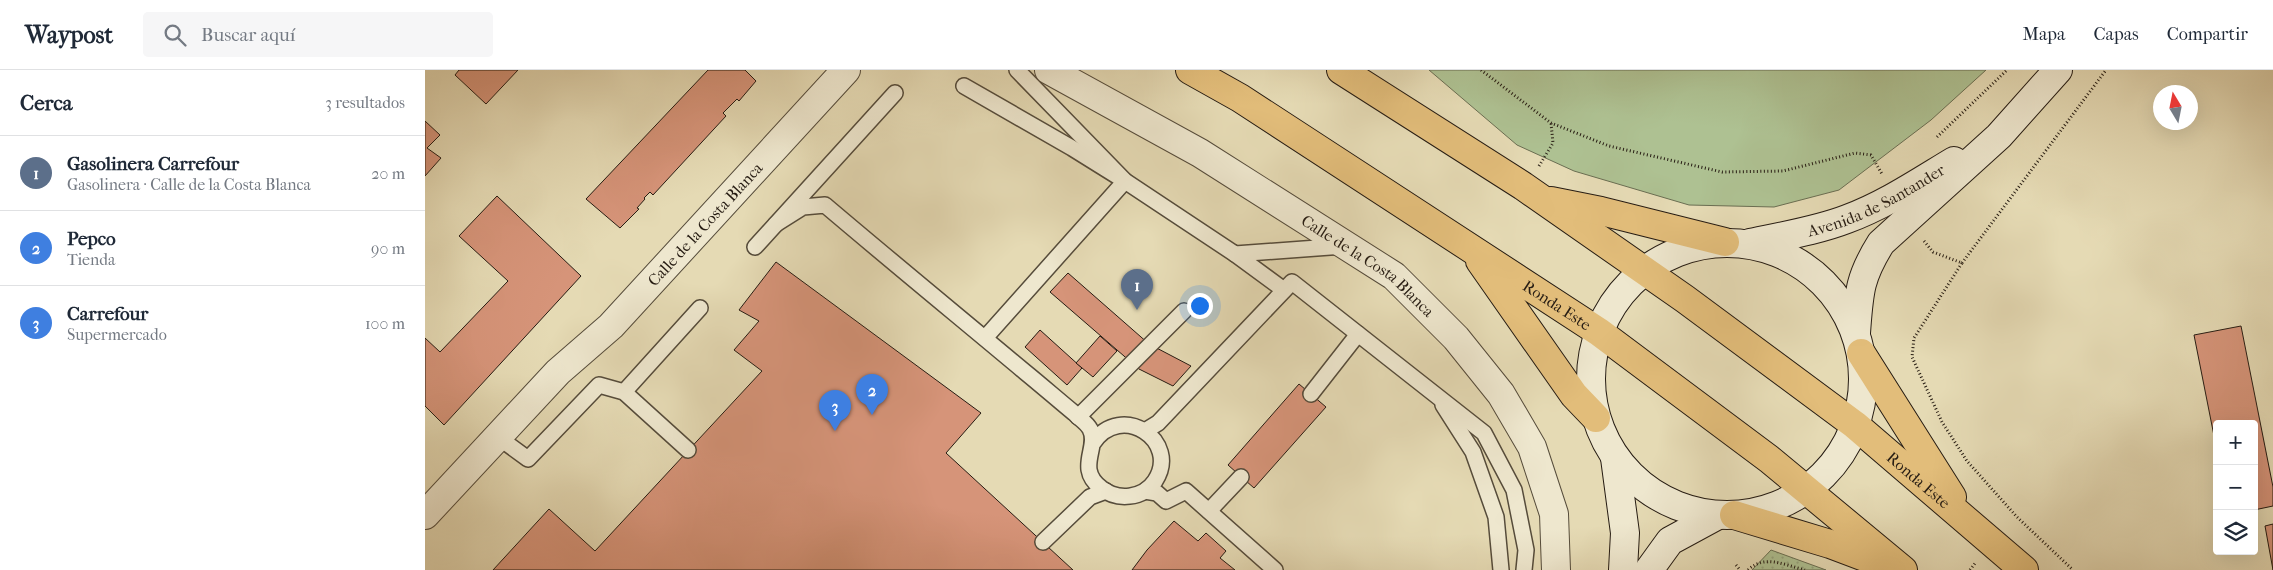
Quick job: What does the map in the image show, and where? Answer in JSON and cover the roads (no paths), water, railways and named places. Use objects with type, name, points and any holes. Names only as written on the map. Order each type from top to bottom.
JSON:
[{"type":"highway","name":"Ronda Este","points":[[1190,70],[1240,98],[1599,332],[1807,489],[1903,570]]},
{"type":"highway","name":"Ronda Este","points":[[1341,70],[1533,193],[1644,271],[1855,426],[1965,517],[2024,570]]},
{"type":"highway","points":[[1369,70],[1432,128]]},
{"type":"highway","points":[[1533,193],[1735,243]]},
{"type":"highway","points":[[1472,249],[1574,395],[1596,418]]},
{"type":"highway","points":[[1859,343],[1965,517]]},
{"type":"highway","points":[[1726,515],[1830,544],[1898,570]]},
{"type":"street","name":"Calle de la Costa Blanca","points":[[558,372],[598,316],[830,70]]},
{"type":"street","name":"Calle de la Costa Blanca","points":[[425,514],[558,372],[611,326],[846,70]]},
{"type":"street","name":"Calle de la Costa Blanca","points":[[1049,70],[1200,153],[1394,276],[1456,338],[1501,394],[1532,448],[1554,514],[1556,570]]},
{"type":"street","name":"Avenida de Santander","points":[[1726,515],[1758,512],[1782,504],[1807,489],[1838,458],[1855,426],[1863,394],[1859,343],[1859,290],[1867,266],[1881,243],[1999,136],[2058,70]]},
{"type":"street","name":"Avenida de Santander","points":[[1615,458],[1596,418],[1590,375],[1599,332],[1617,298],[1644,271],[1678,252],[1809,230],[1846,220],[1888,200],[1999,136]]},
{"type":"street","points":[[1735,243],[1781,254],[1802,265],[1829,288],[1845,309],[1859,343]]},
{"type":"street","points":[[1615,458],[1633,479],[1655,495],[1679,507],[1726,515]]},
{"type":"street","points":[[1615,458],[1625,533],[1623,570]]},
{"type":"street","points":[[1649,570],[1670,541],[1726,515]]},
{"type":"lane","points":[[1017,70],[1125,181]]},
{"type":"lane","points":[[964,86],[1125,181],[1235,254],[1284,290]]},
{"type":"lane","points":[[755,247],[895,93]]},
{"type":"lane","points":[[985,338],[1125,181]]},
{"type":"lane","points":[[776,224],[803,207],[825,205],[985,338],[1096,434]]},
{"type":"lane","points":[[1235,254],[1347,246]]},
{"type":"lane","points":[[1150,436],[1159,423],[1292,282],[1484,433],[1514,490],[1526,550],[1524,570]]},
{"type":"lane","points":[[624,392],[700,308]]},
{"type":"lane","points":[[1078,417],[1184,311]]},
{"type":"lane","points":[[1311,394],[1358,334]]},
{"type":"lane","points":[[497,437],[528,459],[599,385],[624,392],[689,450]]},
{"type":"lane","points":[[1437,396],[1473,452],[1496,517],[1501,570]]},
{"type":"lane","points":[[1096,434],[1114,426],[1125,424],[1135,426],[1150,436],[1161,460],[1152,488]]},
{"type":"lane","points":[[1096,434],[1089,463],[1100,486],[1125,496],[1152,488]]},
{"type":"lane","points":[[1209,511],[1241,476]]},
{"type":"lane","points":[[1043,542],[1100,486]]},
{"type":"lane","points":[[1152,488],[1166,501],[1185,491],[1275,570]]},
{"type":"place","name":"Gasolinera Carrefour","points":[[1137,310]]},
{"type":"place","name":"Pepco","points":[[872,415]]},
{"type":"place","name":"Carrefour","points":[[835,431]]}]
